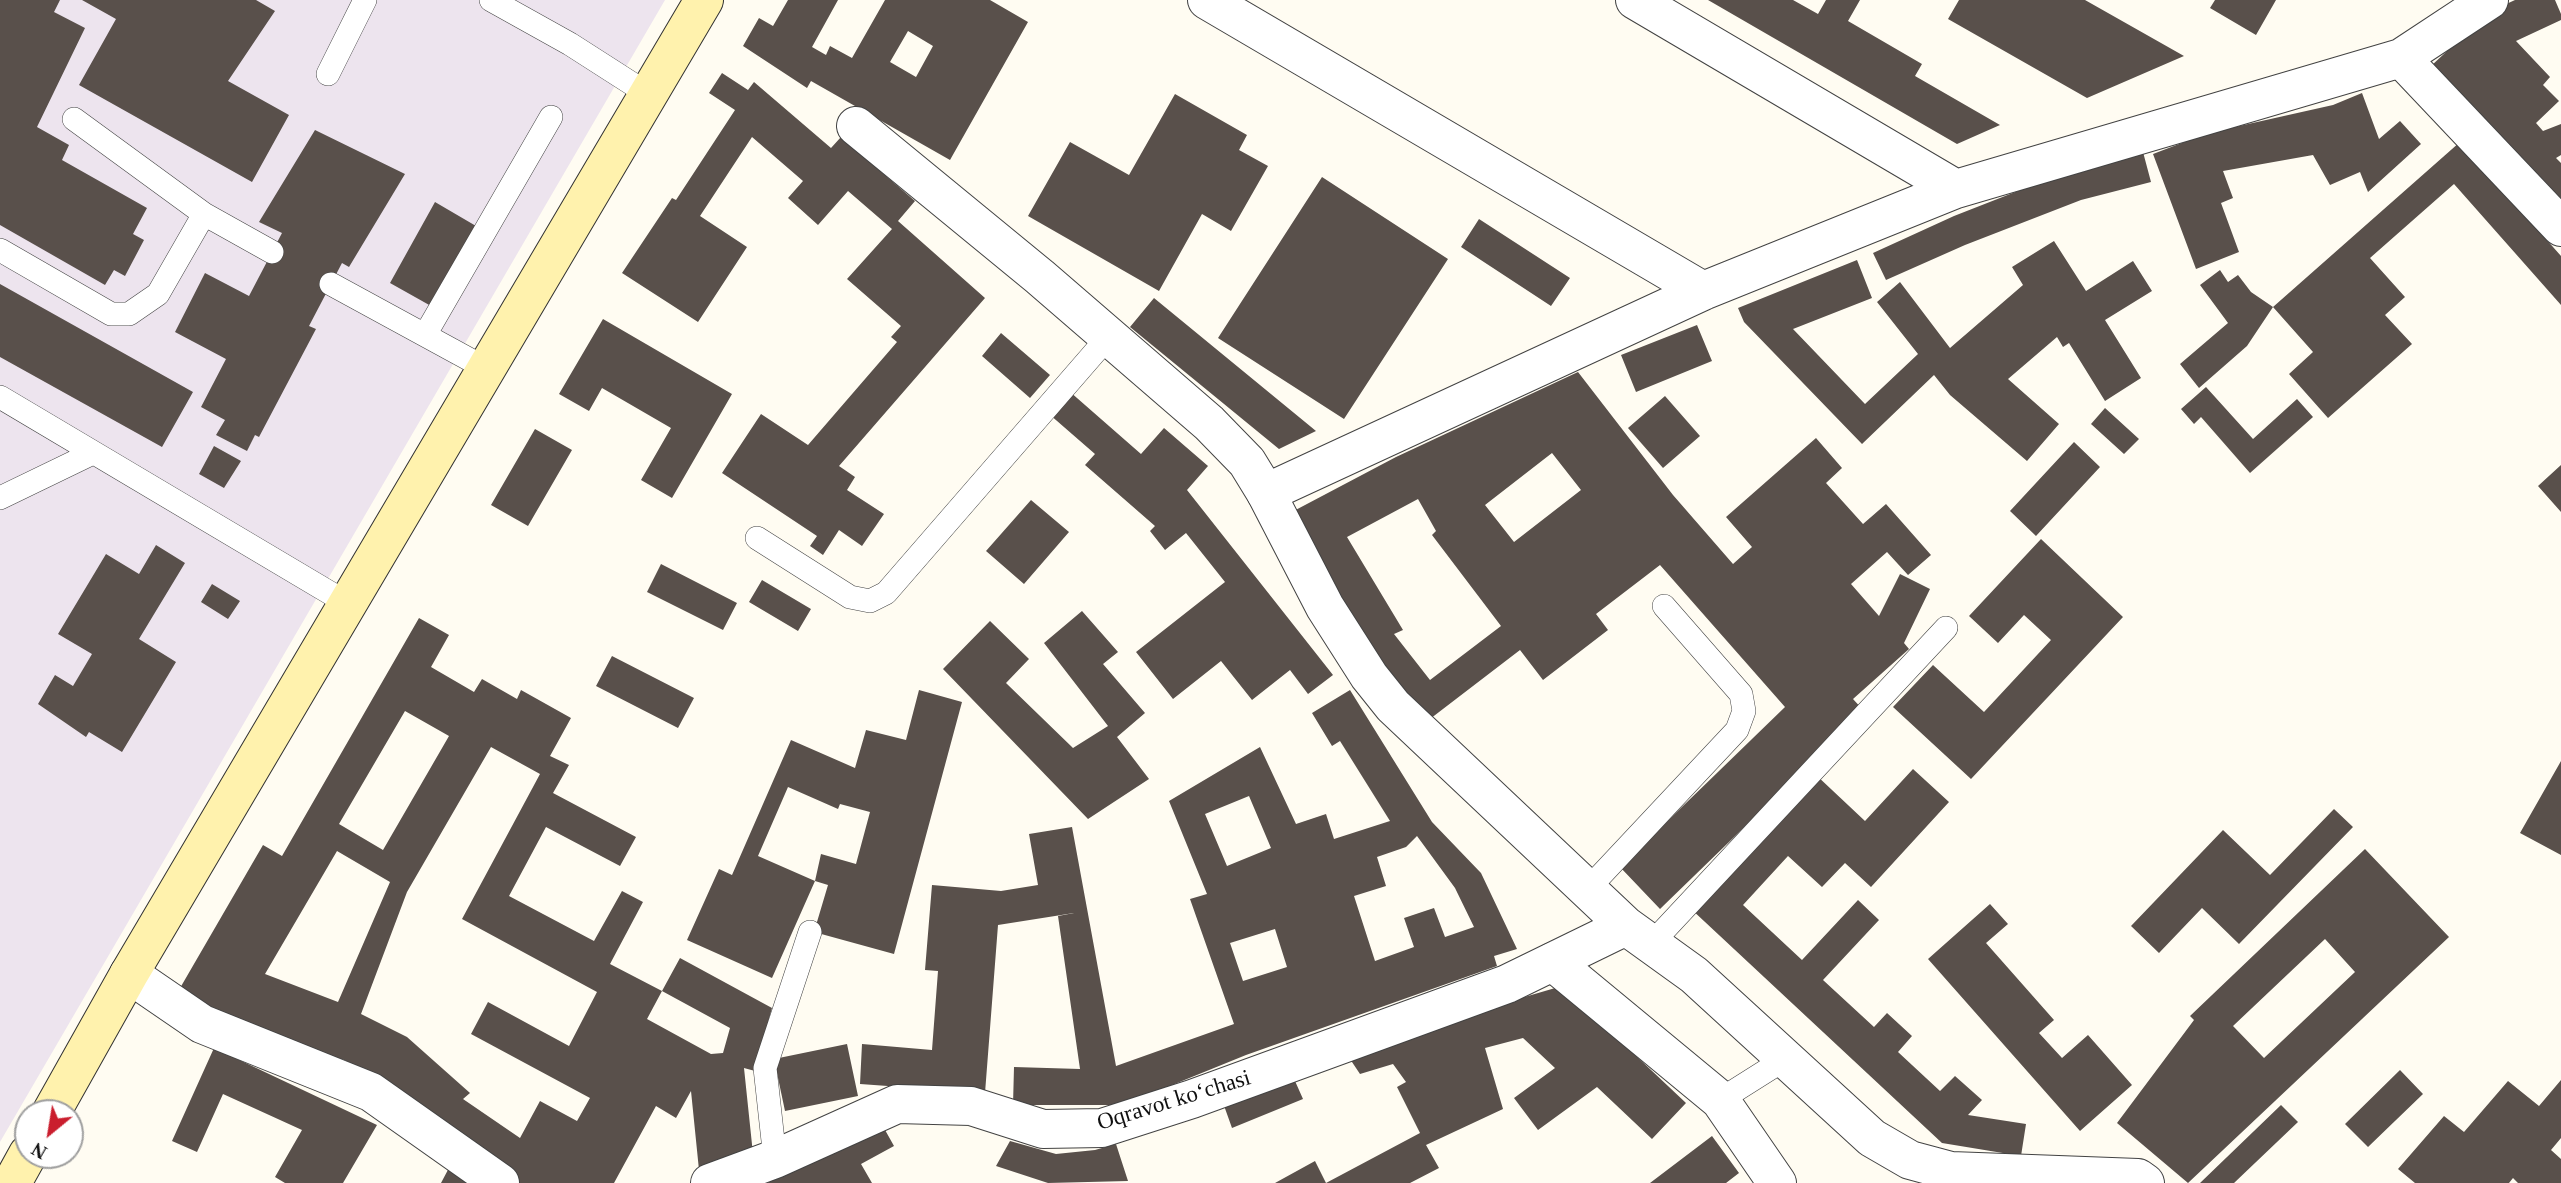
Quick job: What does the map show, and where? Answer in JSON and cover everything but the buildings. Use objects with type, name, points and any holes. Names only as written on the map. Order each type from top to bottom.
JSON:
[{"type":"main road","points":[[59,1099],[129,974],[704,0]]},
{"type":"street","points":[[1207,0],[1703,291]]},
{"type":"street","points":[[1635,0],[1956,189]]},
{"type":"street","points":[[1266,493],[1703,291],[1956,189],[2401,58],[2489,0]]},
{"type":"street","points":[[2401,58],[2561,227]]},
{"type":"street","points":[[856,126],[1209,422],[1247,462],[1325,607],[1369,676],[1393,706],[1587,890],[1639,935],[1694,975],[1872,1139],[1910,1160],[1951,1171],[2138,1178],[2145,1183]]},
{"type":"street","name":"Oqravot koʻchasi","points":[[710,1183],[775,1159],[897,1104],[971,1106],[1043,1129],[1102,1128],[1192,1099],[1494,989],[1553,962],[1639,935]]},
{"type":"street","points":[[1553,962],[1720,1100],[1777,1183]]},
{"type":"street","points":[[129,974],[202,1024],[371,1092],[500,1183]]},
{"type":"lane","points":[[328,74],[365,0]]},
{"type":"lane","points":[[491,0],[570,44],[648,94]]},
{"type":"lane","points":[[425,335],[551,117]]},
{"type":"lane","points":[[74,119],[204,214],[272,252]]},
{"type":"lane","points":[[0,250],[111,314],[129,314],[158,294],[204,214]]},
{"type":"lane","points":[[331,284],[487,369]]},
{"type":"lane","points":[[757,538],[849,597],[870,601],[886,593],[1109,336]]},
{"type":"lane","points":[[0,397],[347,603]]},
{"type":"lane","points":[[0,498],[93,453]]},
{"type":"lane","points":[[1587,890],[1737,730],[1744,712],[1741,694],[1664,607]]},
{"type":"lane","points":[[1639,935],[1946,628]]},
{"type":"lane","points":[[775,1159],[765,1068],[810,932]]},
{"type":"lane","points":[[1720,1100],[1785,1059]]},
{"type":"shaded area","points":[[0,0],[665,0],[25,1099],[14,1099],[14,1118],[0,1142]]}]
